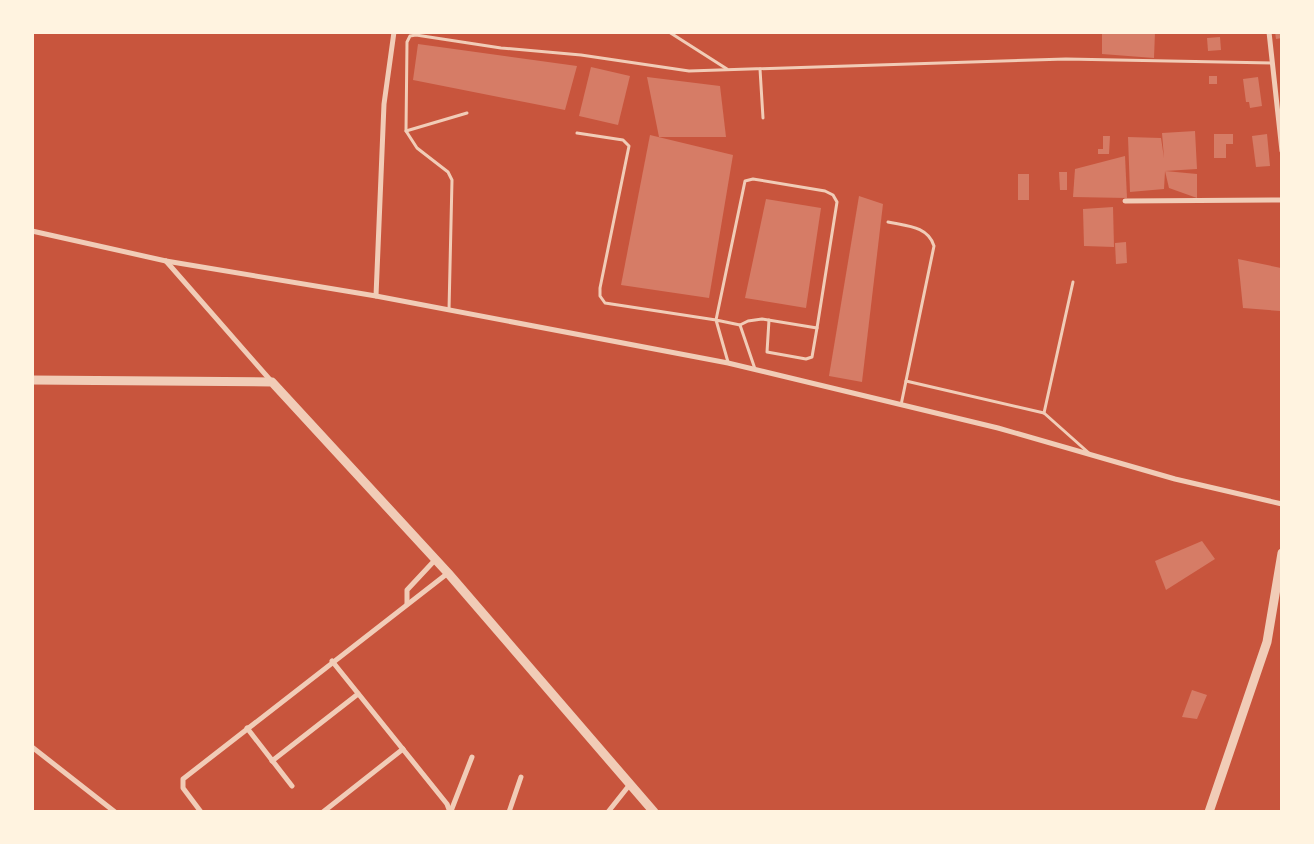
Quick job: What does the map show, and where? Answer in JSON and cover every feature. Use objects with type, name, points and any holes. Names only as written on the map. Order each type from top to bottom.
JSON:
[{"type":"street","points":[[376,296],[384,104],[394,32]]},
{"type":"street","points":[[1269,32],[1279,106],[1282,152]]},
{"type":"street","points":[[1125,202],[1282,200]]},
{"type":"street","points":[[32,231],[166,261],[376,296],[728,363],[998,428],[1175,479],[1282,504]]},
{"type":"street","points":[[166,261],[272,382],[448,573],[631,783],[654,812]]},
{"type":"street","points":[[32,380],[272,382]]},
{"type":"street","points":[[1209,812],[1266,642],[1282,553]]},
{"type":"street","points":[[406,604],[406,590],[436,560]]},
{"type":"street","points":[[201,812],[183,788],[181,782],[183,779],[332,661],[448,573]]},
{"type":"street","points":[[332,661],[448,804],[450,812]]},
{"type":"street","points":[[272,761],[358,694]]},
{"type":"street","points":[[247,728],[292,786]]},
{"type":"street","points":[[32,747],[115,812]]},
{"type":"street","points":[[323,812],[403,749]]},
{"type":"street","points":[[450,812],[472,758]]},
{"type":"street","points":[[509,812],[521,777]]},
{"type":"street","points":[[608,812],[631,783]]},
{"type":"lane","points":[[669,32],[727,69]]},
{"type":"lane","points":[[449,310],[452,180],[448,172],[417,148],[406,131],[407,42],[410,36],[416,34],[501,48],[581,55],[689,71],[1066,59],[1272,63]]},
{"type":"lane","points":[[760,69],[763,118]]},
{"type":"lane","points":[[406,131],[467,113]]},
{"type":"lane","points":[[576,133],[623,140],[629,146],[600,296],[605,303],[740,325],[748,321],[769,320],[816,328]]},
{"type":"lane","points":[[728,363],[716,320],[743,187],[745,181],[753,179],[825,191],[833,195],[838,202],[812,357],[806,359],[767,352],[769,320]]},
{"type":"lane","points":[[888,222],[927,233],[932,238],[934,246],[901,405]]},
{"type":"lane","points":[[1044,413],[1073,282]]},
{"type":"lane","points":[[740,325],[755,369]]},
{"type":"lane","points":[[906,381],[1044,413],[1092,456]]},
{"type":"building","points":[[1102,32],[1155,32],[1154,58],[1102,54]]},
{"type":"building","points":[[1275,32],[1282,32],[1282,38],[1276,39]]},
{"type":"building","points":[[1220,37],[1221,50],[1208,51],[1207,38]]},
{"type":"building","points":[[418,44],[577,66],[565,110],[413,80]]},
{"type":"building","points":[[591,67],[630,76],[618,125],[579,116]]},
{"type":"building","points":[[1209,76],[1217,76],[1217,84],[1209,84]]},
{"type":"building","points":[[647,77],[720,86],[726,137],[659,137]]},
{"type":"building","points":[[1258,77],[1262,106],[1250,108],[1249,102],[1246,102],[1243,79]]},
{"type":"building","points":[[1195,131],[1197,169],[1165,171],[1164,189],[1130,192],[1128,137],[1161,138],[1164,158],[1162,133]]},
{"type":"building","points":[[1214,134],[1233,134],[1233,144],[1226,144],[1226,158],[1214,158]]},
{"type":"building","points":[[1267,134],[1270,166],[1256,167],[1252,136]]},
{"type":"building","points":[[650,135],[733,155],[709,298],[621,285]]},
{"type":"building","points":[[1103,136],[1110,136],[1109,154],[1098,154],[1098,149],[1103,149]]},
{"type":"building","points":[[1125,156],[1127,198],[1073,197],[1075,169]]},
{"type":"building","points":[[1165,171],[1197,174],[1197,198],[1169,188]]},
{"type":"building","points":[[1059,172],[1067,172],[1067,190],[1060,190]]},
{"type":"building","points":[[1018,174],[1029,174],[1029,200],[1018,200]]},
{"type":"building","points":[[859,196],[883,204],[862,382],[829,376]]},
{"type":"building","points":[[766,199],[821,208],[806,308],[745,298]]},
{"type":"building","points":[[1113,207],[1114,247],[1084,246],[1083,209]]},
{"type":"building","points":[[1126,242],[1127,263],[1116,264],[1115,243]]},
{"type":"building","points":[[1238,259],[1281,268],[1280,311],[1243,308]]},
{"type":"building","points":[[1202,541],[1215,559],[1166,590],[1155,561]]},
{"type":"building","points":[[1192,690],[1207,695],[1197,719],[1182,717]]}]
